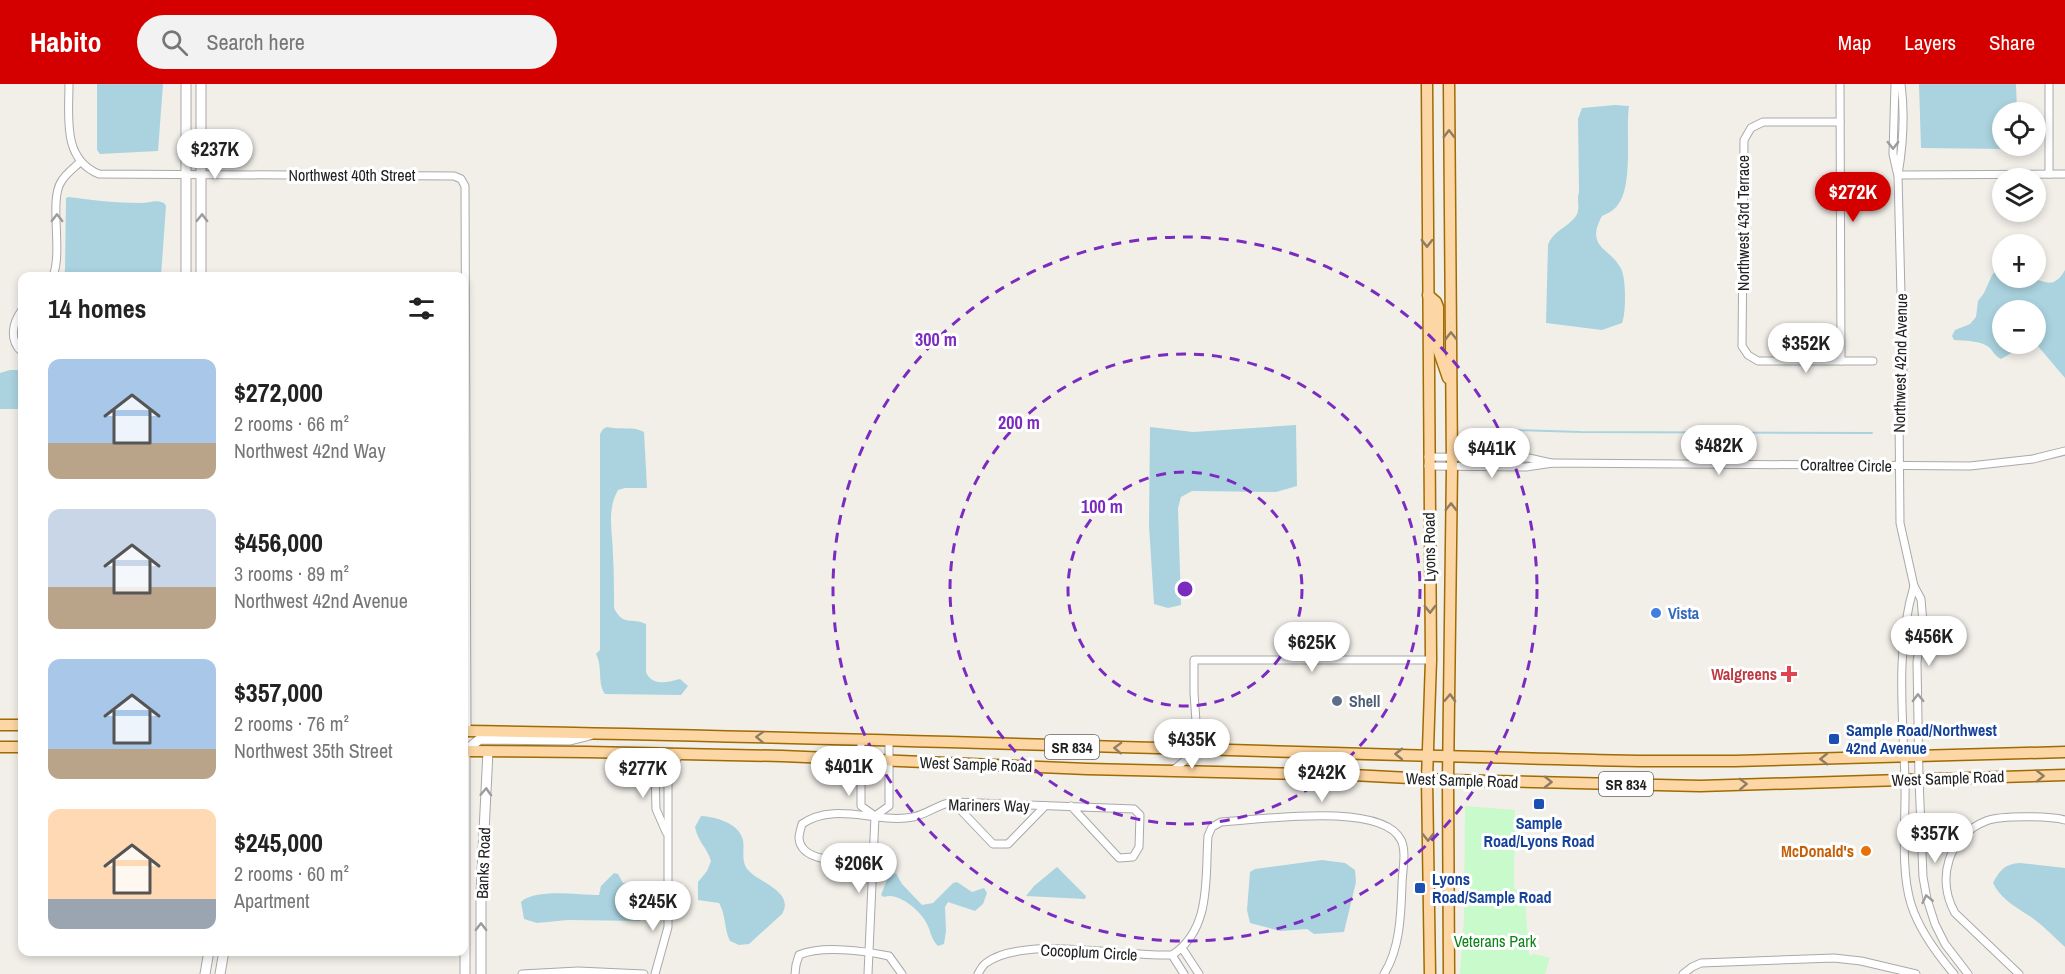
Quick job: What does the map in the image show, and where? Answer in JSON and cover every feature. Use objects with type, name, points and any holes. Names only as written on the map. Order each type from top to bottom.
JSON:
[{"type":"main road","name":"Lyons Road","points":[[1426,84],[1431,660],[1427,778],[1430,974]]},
{"type":"main road","name":"Lyons Road","points":[[1449,84],[1452,462],[1448,757],[1449,974]]},
{"type":"main road","points":[[1428,295],[1436,302],[1438,308],[1438,349],[1451,387]]},
{"type":"main road","points":[[0,725],[18,725]]},
{"type":"main road","name":"West Sample Road","points":[[468,732],[598,733],[1198,750],[1428,754],[1448,757],[1725,761],[2065,752]]},
{"type":"main road","points":[[0,747],[18,747]]},
{"type":"main road","name":"West Sample Road","points":[[468,751],[861,759],[1448,780],[1700,786],[2065,775]]},
{"type":"street","points":[[54,272],[57,260],[58,188],[65,177],[81,162],[71,142],[69,84]]},
{"type":"street","points":[[186,84],[186,272]]},
{"type":"street","points":[[201,84],[201,272]]},
{"type":"street","points":[[1840,84],[1841,361],[1873,361]]},
{"type":"street","name":"Northwest 42nd Avenue","points":[[1895,84],[1893,154],[1898,175],[1903,374],[1899,414],[1900,523],[1914,586],[1921,599],[1923,623],[1917,662],[1918,779],[1923,877],[1935,924],[1945,944],[1968,974]]},
{"type":"street","name":"Northwest 42nd Avenue","points":[[1898,175],[1902,155],[1901,84]]},
{"type":"street","points":[[2049,84],[2049,174]]},
{"type":"street","name":"Northwest 43rd Terrace","points":[[1840,122],[1762,122],[1751,128],[1744,140],[1743,346],[1748,355],[1758,361],[1841,361]]},
{"type":"street","name":"Northwest 40th Street","points":[[81,162],[99,174],[454,176],[460,179],[465,186],[465,272]]},
{"type":"street","points":[[1898,175],[2065,174]]},
{"type":"street","points":[[18,317],[14,324],[13,334],[18,347]]},
{"type":"street","name":"Coraltree Circle","points":[[1428,462],[1529,458],[1553,463],[1899,466],[2003,464],[2065,451]]},
{"type":"street","name":"Northwest 42nd Avenue","points":[[1914,586],[1901,662],[1906,877],[1911,904],[1922,930],[1954,974]]},
{"type":"street","points":[[1172,771],[1198,750],[1194,660],[1431,660]]},
{"type":"street","points":[[468,748],[480,739],[570,740],[598,733]]},
{"type":"street","points":[[861,740],[861,807],[875,816]]},
{"type":"street","points":[[875,816],[889,807],[889,741]]},
{"type":"street","name":"Banks Road","points":[[481,974],[481,892],[488,751]]},
{"type":"street","points":[[638,753],[655,771],[656,809],[667,835]]},
{"type":"street","points":[[655,974],[668,927],[668,778],[679,754]]},
{"type":"street","points":[[953,802],[993,844],[1008,844],[1045,806]]},
{"type":"street","name":"Mariners Way","points":[[873,861],[815,858],[803,849],[799,837],[802,824],[823,813],[912,818],[942,803],[953,802],[1134,809],[1140,814],[1139,847],[1133,857],[1119,858],[1071,807]]},
{"type":"street","points":[[1184,974],[1172,955],[1182,948],[1193,934],[1204,908],[1208,836],[1212,827],[1221,822],[1342,814],[1383,823],[1394,829],[1402,842],[1401,909],[1392,962],[1384,974]]},
{"type":"street","points":[[868,974],[875,816]]},
{"type":"street","points":[[2019,974],[1956,913],[1948,901],[1945,885],[1950,852],[1961,838],[1987,820],[2042,817],[2065,820]]},
{"type":"street","name":"Cocoplum Circle","points":[[978,974],[984,964],[997,957],[1023,950],[1046,948],[1172,955]]},
{"type":"street","points":[[1182,948],[1199,974]]},
{"type":"street","points":[[795,974],[799,955],[810,950],[869,952],[890,956],[902,974]]},
{"type":"street","points":[[204,974],[208,956]]},
{"type":"street","points":[[220,974],[223,956]]},
{"type":"street","name":"Banks Road","points":[[465,956],[465,974]]},
{"type":"street","points":[[1683,974],[1701,963],[1834,958],[1861,961],[1916,974]]},
{"type":"street","points":[[522,974],[578,971],[644,974]]},
{"type":"green space","name":"Veterans Park","points":[[1465,806],[1515,810],[1514,888],[1525,898],[1529,955],[1535,954],[1550,958],[1545,974],[1460,974],[1464,918]]},
{"type":"water","points":[[97,84],[163,84],[158,151],[100,154],[97,150]]},
{"type":"water","points":[[1919,84],[2016,84],[2017,102],[1992,102],[1992,149],[1921,148]]},
{"type":"water","points":[[1629,106],[1625,190],[1621,201],[1613,210],[1602,216],[1596,235],[1598,242],[1618,263],[1622,271],[1625,297],[1622,323],[1602,330],[1546,323],[1548,245],[1553,236],[1576,216],[1578,210],[1578,119],[1582,108]]},
{"type":"water","points":[[66,198],[164,203],[166,206],[161,272],[65,272]]},
{"type":"water","points":[[2065,270],[2065,378],[2045,354],[2046,300],[1992,300],[1992,351],[1973,341],[1954,340],[1952,336],[1955,330],[1970,324],[1976,317],[1978,301],[1992,275],[1992,288],[2046,288],[2046,282],[2056,281]]},
{"type":"water","points":[[1994,354],[2010,354],[2001,359]]},
{"type":"water","points":[[18,370],[18,409],[0,409],[0,373]]},
{"type":"water","points":[[1296,425],[1297,486],[1276,492],[1192,491],[1181,497],[1178,508],[1181,605],[1168,608],[1154,604],[1149,526],[1150,427],[1193,432]]},
{"type":"water","points":[[607,427],[636,429],[644,432],[647,488],[618,490],[614,498],[611,522],[614,608],[624,620],[646,624],[646,672],[656,682],[680,679],[688,686],[681,695],[605,694],[601,685],[596,654],[600,650],[600,434]]},
{"type":"water","points":[[701,816],[720,820],[737,829],[743,840],[746,868],[780,894],[784,900],[785,906],[782,914],[749,944],[739,945],[730,941],[719,903],[698,900],[698,882],[707,871],[711,861],[695,827]]},
{"type":"water","points":[[1322,860],[1345,863],[1355,870],[1356,882],[1344,932],[1314,934],[1307,929],[1280,931],[1250,923],[1247,910],[1250,872],[1255,869]]},
{"type":"water","points":[[2020,863],[2065,868],[2065,947],[2038,922],[2003,897],[1993,883],[2004,868]]},
{"type":"water","points":[[1057,867],[1086,896],[1085,899],[1026,896],[1034,886]]},
{"type":"water","points":[[614,873],[618,874],[623,883],[627,883],[629,893],[644,902],[644,917],[640,921],[568,920],[537,923],[524,919],[521,902],[528,898],[547,894],[599,895],[601,886]]},
{"type":"water","points":[[896,873],[902,884],[922,905],[933,903],[953,883],[957,882],[972,892],[984,888],[987,893],[983,904],[975,911],[948,902],[945,907],[944,944],[938,946],[932,938],[929,927],[915,909],[896,897],[881,895],[888,877]]},
{"type":"waterway","points":[[1478,429],[1581,432],[1872,433]]},
{"type":"place","name":"Vista","points":[[1656,613]]},
{"type":"place","name":"Walgreens","points":[[1789,674]]},
{"type":"place","name":"Shell","points":[[1337,701]]},
{"type":"place","name":"Sample Road/Northwest 42nd Avenue","points":[[1834,739]]},
{"type":"place","name":"Sample Road/Lyons Road","points":[[1539,804]]},
{"type":"place","name":"McDonald's","points":[[1866,851]]},
{"type":"place","name":"Lyons Road/Sample Road","points":[[1420,888]]}]
